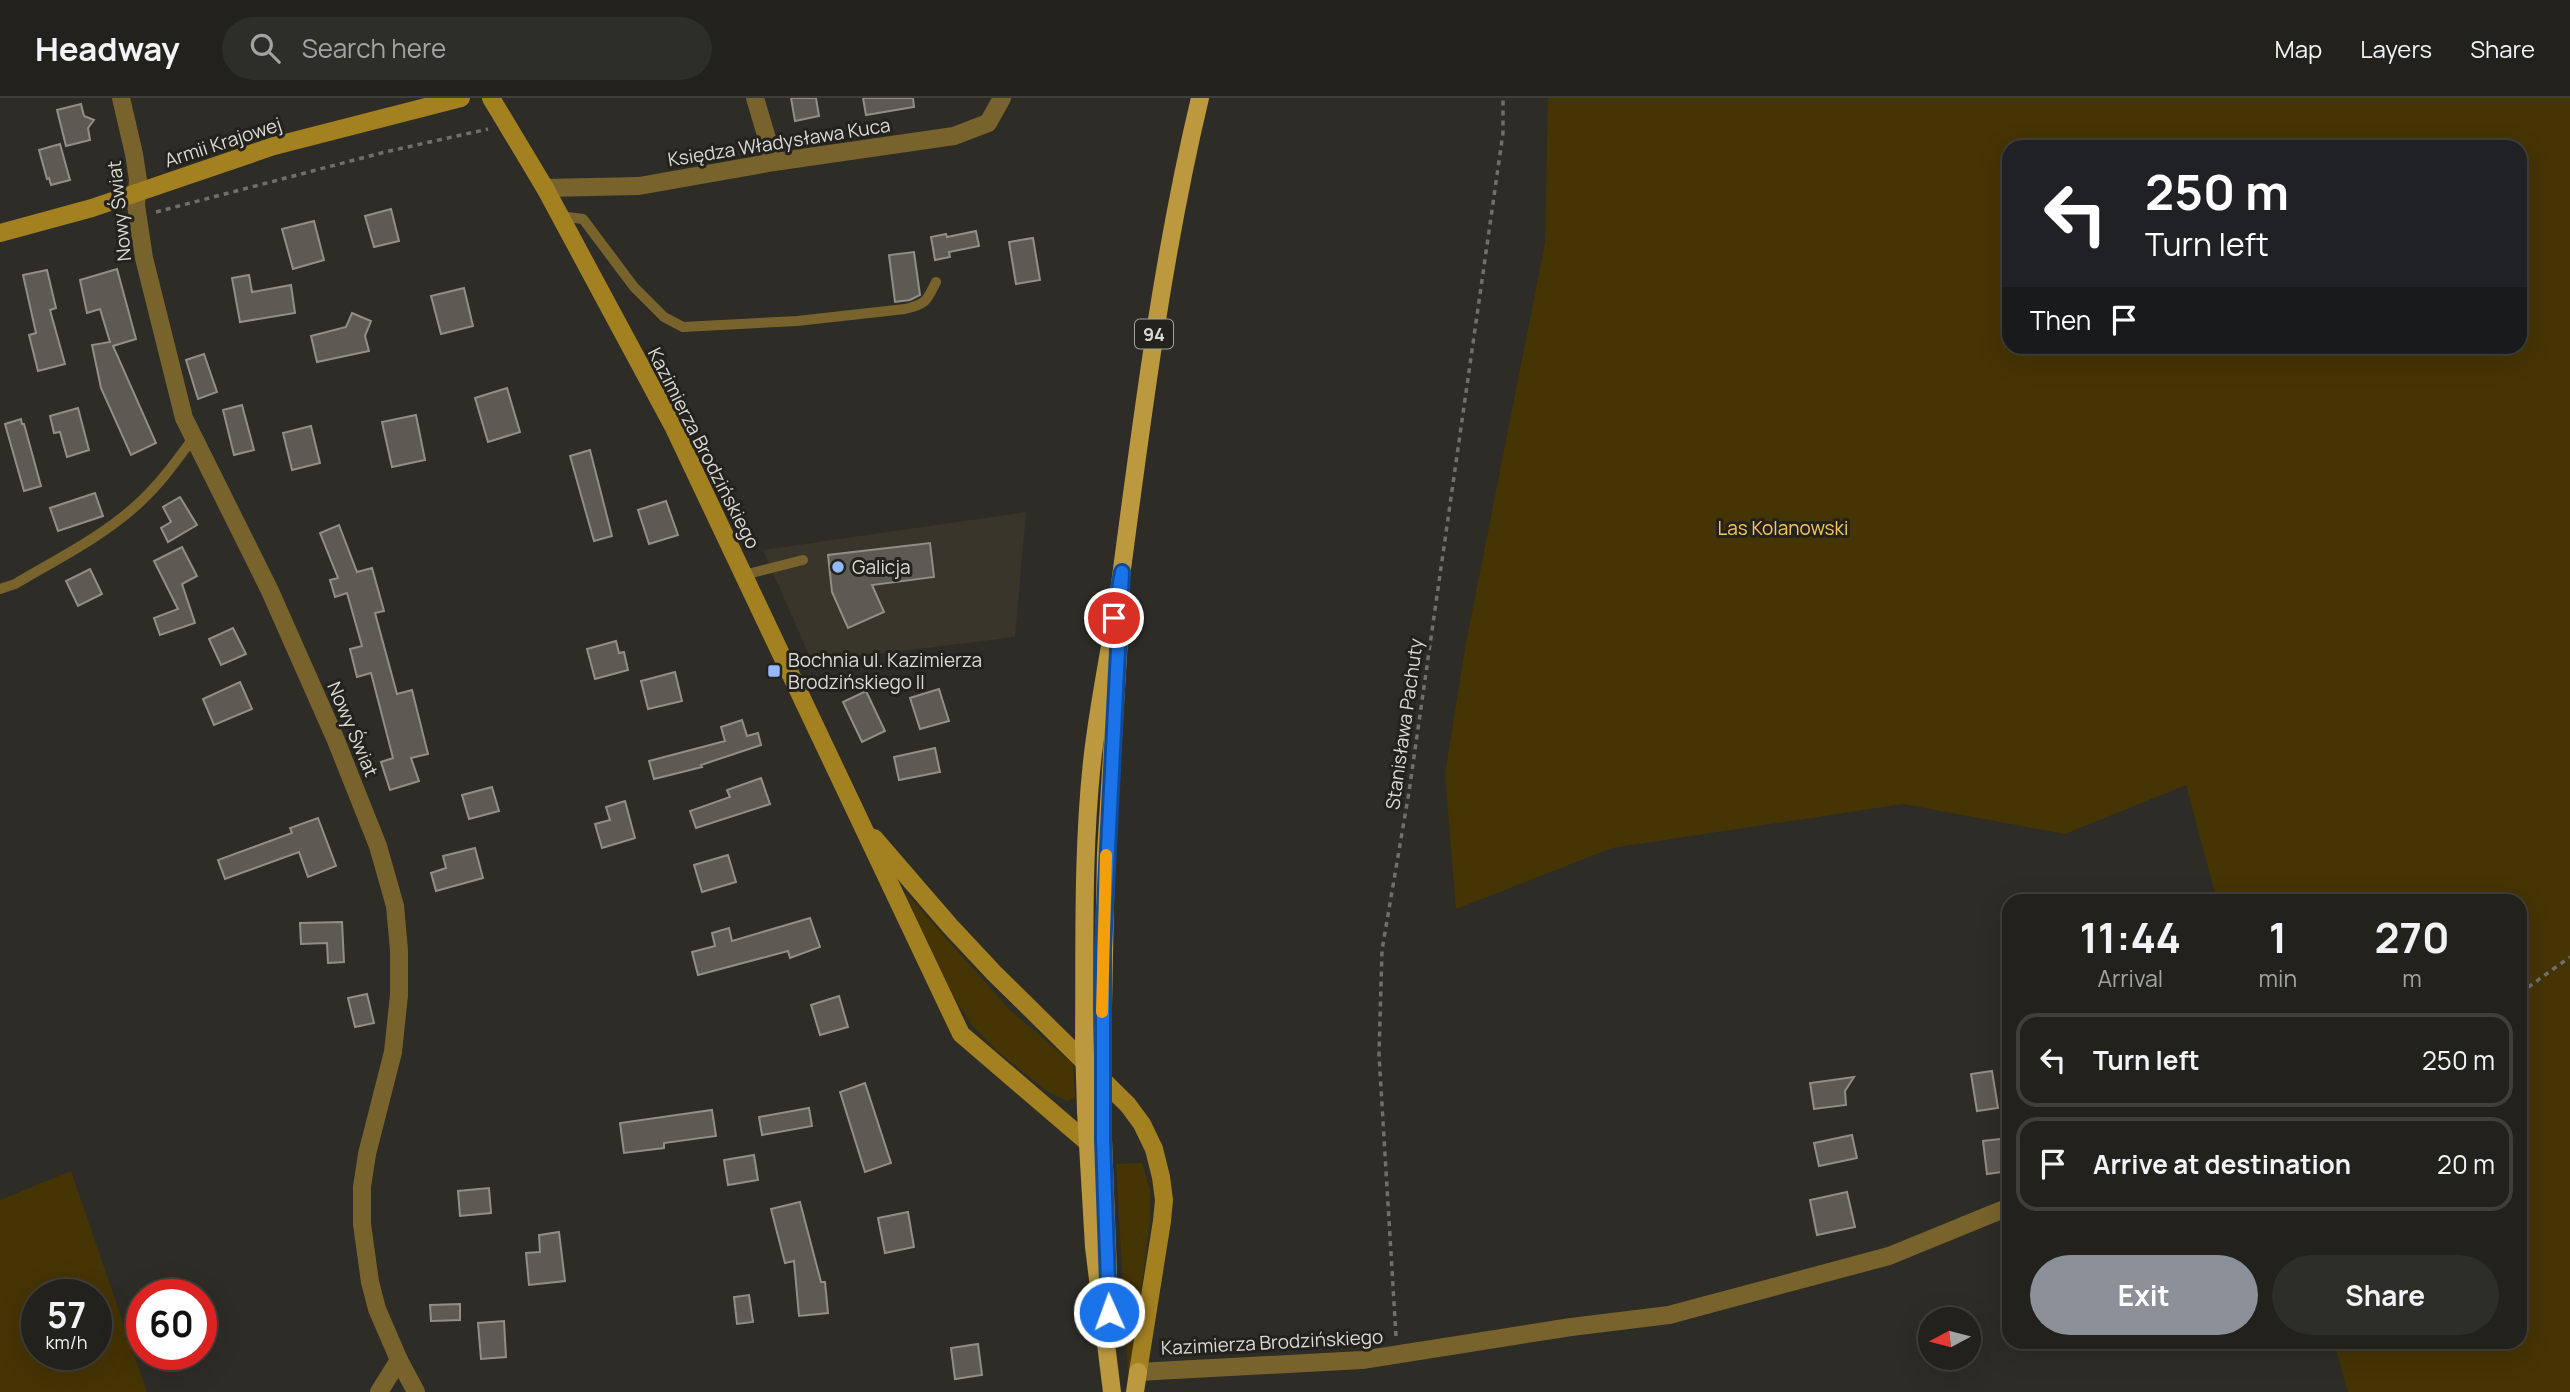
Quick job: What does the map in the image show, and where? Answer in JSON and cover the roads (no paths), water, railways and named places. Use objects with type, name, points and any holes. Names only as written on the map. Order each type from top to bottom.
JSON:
[{"type":"main road","name":"Armii Krajowej","points":[[0,233],[92,208],[274,146],[461,98]]},
{"type":"main road","name":"Kazimierza Brodzińskiego","points":[[491,98],[545,188],[673,426],[961,1034],[974,1048],[1032,1095],[1095,1140]]},
{"type":"main road","name":"94","points":[[1111,1385],[1095,1140],[1102,1059],[1106,853],[1122,572],[1136,449],[1161,288],[1200,98]]},
{"type":"main road","name":"94","points":[[1095,1140],[1086,1111],[1086,886],[1092,765],[1105,664],[1122,572]]},
{"type":"main road","name":"Kazimierza Brodzińskiego","points":[[862,825],[976,954],[1128,1105],[1154,1149],[1161,1177],[1163,1221],[1138,1372]]},
{"type":"main road","points":[[1135,1392],[1138,1372]]},
{"type":"street","name":"Nowy Świat","points":[[121,98],[134,154],[137,217],[144,258],[184,418],[270,591],[335,738],[378,846],[395,906],[399,995],[393,1052],[367,1154],[362,1187],[362,1212],[370,1282],[377,1309],[416,1392]]},
{"type":"street","points":[[755,98],[774,162]]},
{"type":"street","name":"Księdza Władysława Kuca","points":[[545,188],[639,186],[774,162],[954,136],[988,123],[1002,98]]},
{"type":"street","name":"Kazimierza Brodzińskiego","points":[[1138,1372],[1362,1360],[1571,1326],[1669,1315],[1889,1256],[2002,1210]]},
{"type":"street","points":[[379,1392],[399,1360]]},
{"type":"lane","points":[[560,216],[583,219],[634,287],[664,317],[683,327],[797,321],[905,309],[921,305],[928,300],[936,282]]},
{"type":"lane","points":[[0,589],[15,584],[102,533],[159,484],[194,437]]},
{"type":"lane","points":[[744,575],[803,560]]},
{"type":"place","name":"Galicja","points":[[838,567]]},
{"type":"place","name":"Bochnia ul. Kazimierza Brodzińskiego II","points":[[774,671]]},
{"type":"park label","name":"Las Kolanowski","points":[[1783,528]]}]
